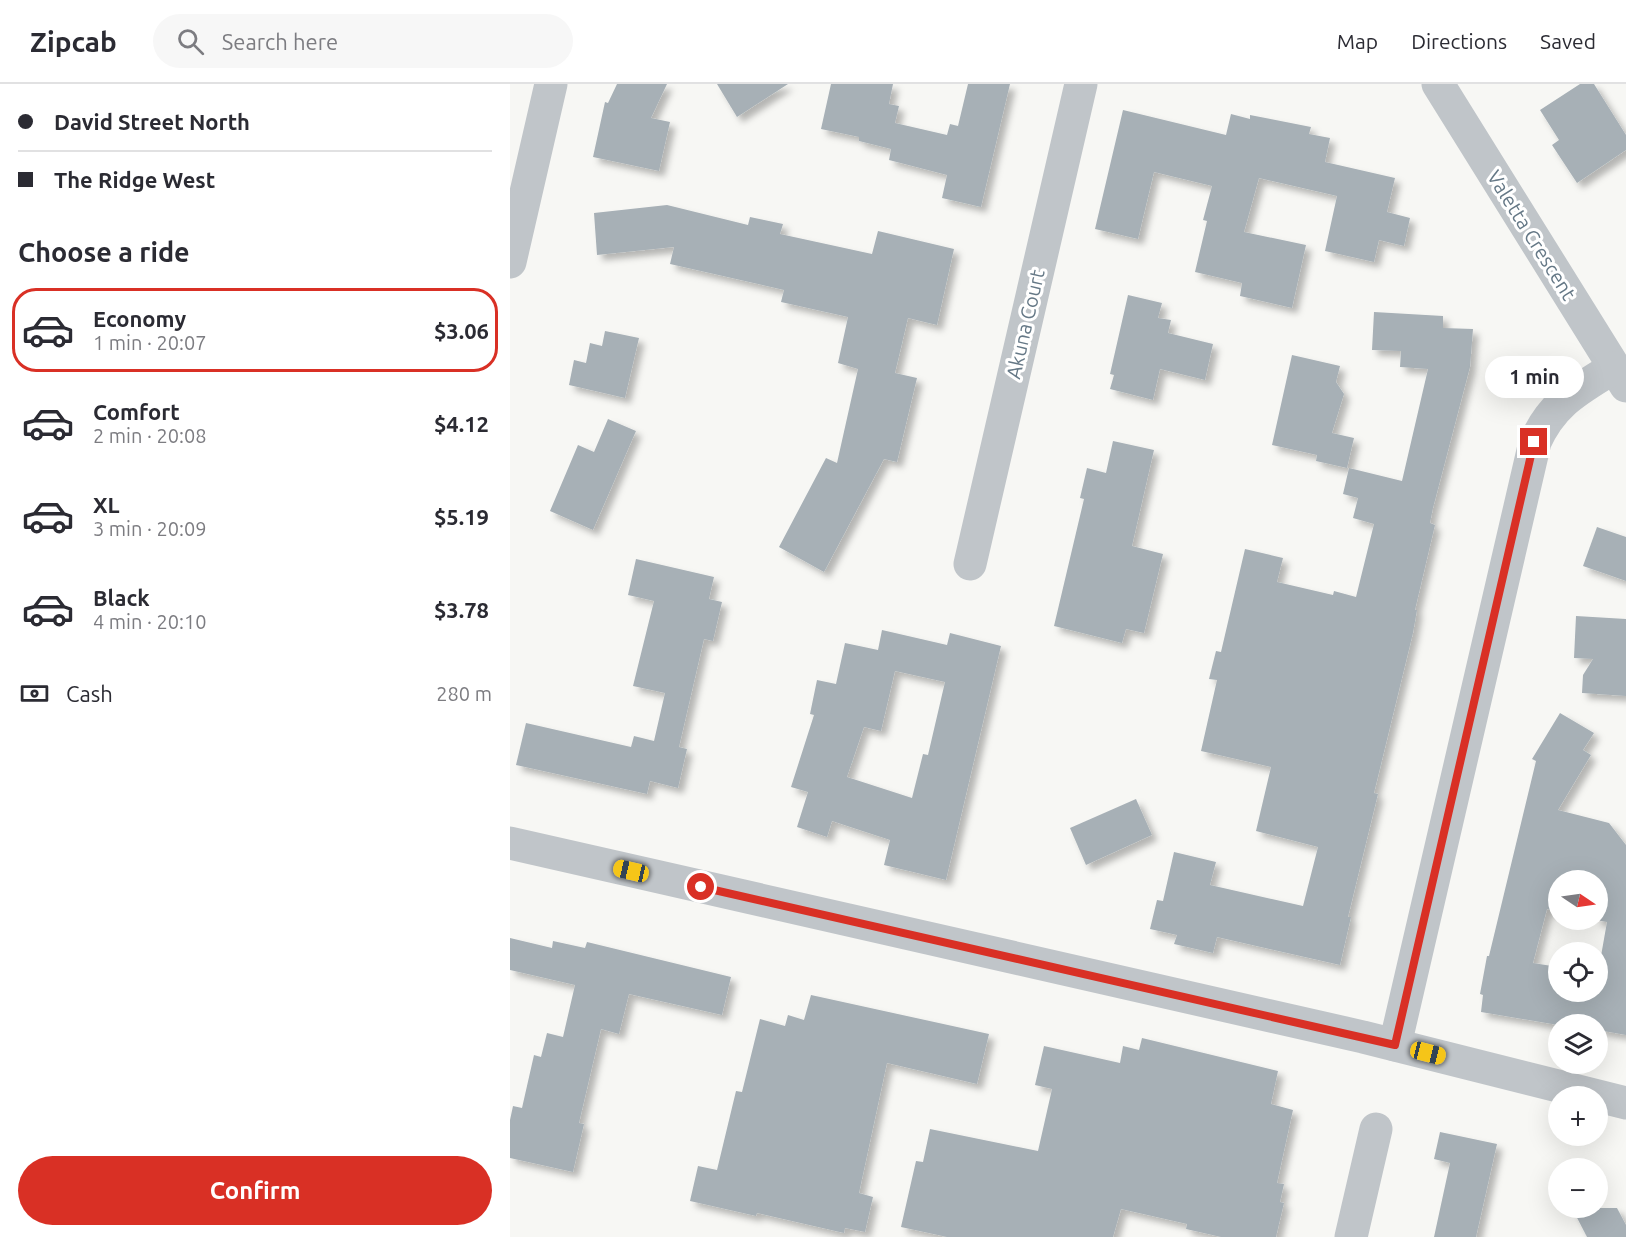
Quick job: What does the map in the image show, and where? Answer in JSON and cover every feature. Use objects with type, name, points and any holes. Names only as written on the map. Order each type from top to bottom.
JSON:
[{"type":"street","points":[[510,262],[551,84]]},
{"type":"street","name":"Akuna Court","points":[[970,564],[1080,84]]},
{"type":"street","name":"Valetta Crescent","points":[[1438,84],[1620,377]]},
{"type":"street","points":[[1395,1045],[1534,442],[1551,412],[1563,400],[1620,377]]},
{"type":"street","points":[[510,843],[1395,1045],[1626,1102]]},
{"type":"street","points":[[1351,1237],[1376,1129]]},
{"type":"building","points":[[617,84],[667,84],[651,118],[670,122],[659,171],[593,157],[605,102],[608,103]]},
{"type":"building","points":[[717,84],[788,84],[737,117]]},
{"type":"building","points":[[831,84],[893,84],[889,104],[899,106],[895,123],[947,135],[950,124],[958,126],[968,84],[1010,84],[981,207],[942,198],[947,175],[889,160],[891,149],[859,141],[859,137],[821,129]]},
{"type":"building","points":[[1580,84],[1594,84],[1626,135],[1626,150],[1577,183],[1552,145],[1559,140],[1540,110]]},
{"type":"building","points":[[1123,110],[1226,135],[1231,114],[1250,119],[1250,115],[1311,127],[1309,134],[1330,138],[1325,162],[1395,178],[1387,212],[1410,218],[1404,246],[1379,240],[1374,262],[1325,251],[1337,196],[1259,178],[1244,232],[1306,245],[1292,308],[1240,296],[1242,283],[1195,272],[1207,221],[1203,220],[1212,186],[1154,172],[1138,239],[1095,229]]},
{"type":"building","points":[[667,205],[748,225],[750,217],[783,224],[780,234],[872,254],[878,231],[954,249],[937,325],[908,318],[895,373],[917,378],[897,462],[884,459],[824,572],[779,547],[826,458],[837,463],[858,369],[838,363],[848,317],[781,302],[784,290],[670,264],[674,247],[597,255],[594,213]]},
{"type":"building","points":[[1128,295],[1162,303],[1158,318],[1171,320],[1168,333],[1213,344],[1205,380],[1160,369],[1153,400],[1110,389],[1114,375],[1110,374]]},
{"type":"building","points":[[1374,312],[1443,316],[1443,328],[1473,329],[1470,367],[1433,508],[1430,523],[1435,525],[1415,610],[1417,610],[1413,633],[1374,793],[1378,794],[1348,917],[1351,917],[1340,965],[1217,937],[1213,953],[1174,944],[1177,935],[1150,929],[1157,900],[1163,901],[1174,852],[1216,862],[1210,885],[1303,906],[1318,847],[1256,831],[1271,767],[1201,751],[1217,680],[1209,679],[1216,651],[1221,652],[1245,549],[1283,558],[1277,582],[1333,595],[1334,591],[1356,597],[1374,524],[1353,518],[1358,498],[1343,494],[1349,468],[1402,481],[1428,369],[1400,367],[1401,351],[1372,350]]},
{"type":"building","points":[[605,331],[639,338],[625,398],[569,385],[574,360],[586,363],[590,343],[602,346]]},
{"type":"building","points":[[1292,355],[1340,366],[1336,382],[1344,394],[1332,433],[1354,438],[1347,468],[1316,461],[1317,455],[1272,445]]},
{"type":"building","points":[[608,419],[636,431],[593,530],[550,511],[578,445],[594,452]]},
{"type":"building","points":[[1113,441],[1154,450],[1132,546],[1163,554],[1144,633],[1126,629],[1122,643],[1054,626],[1084,499],[1080,498],[1087,468],[1106,473]]},
{"type":"building","points":[[1597,527],[1626,537],[1626,581],[1583,566]]},
{"type":"building","points":[[636,559],[714,577],[709,599],[722,602],[713,641],[704,639],[679,747],[687,749],[678,788],[650,781],[647,794],[516,765],[526,723],[631,747],[634,736],[654,741],[665,693],[633,686],[654,601],[628,595]]},
{"type":"building","points":[[1576,616],[1626,619],[1626,696],[1582,693],[1583,675],[1593,659],[1574,658]]},
{"type":"building","points":[[882,630],[947,645],[950,633],[1001,646],[946,880],[884,865],[890,840],[832,821],[827,837],[797,827],[808,792],[791,787],[814,715],[810,714],[817,680],[836,684],[845,643],[878,650]],"holes":[[[895,671],[945,682],[928,755],[923,754],[912,798],[847,777],[864,727],[881,731]]]},
{"type":"building","points":[[1560,713],[1594,733],[1583,750],[1591,755],[1558,810],[1609,823],[1626,845],[1626,1035],[1608,1032],[1608,1014],[1548,1014],[1548,1023],[1481,1012],[1483,995],[1480,994],[1487,956],[1489,956],[1536,761],[1532,759]],"holes":[[[1548,870],[1608,870],[1608,930],[1606,930],[1603,942],[1608,942],[1608,1002],[1548,1002],[1548,965],[1533,963],[1548,909]]]},
{"type":"building","points":[[1136,799],[1152,835],[1086,865],[1070,828]]},
{"type":"building","points":[[510,938],[552,948],[553,941],[585,948],[587,942],[731,977],[722,1015],[629,994],[619,1034],[601,1029],[579,1123],[584,1124],[573,1172],[510,1158],[510,1120],[513,1106],[522,1108],[534,1055],[541,1057],[547,1033],[563,1037],[575,985],[510,970]]},
{"type":"building","points":[[811,995],[989,1034],[977,1084],[887,1063],[859,1193],[873,1197],[865,1232],[845,1228],[844,1233],[757,1213],[756,1216],[690,1201],[698,1166],[717,1170],[736,1091],[742,1092],[760,1019],[785,1026],[788,1015],[804,1020]]},
{"type":"building","points":[[1142,1038],[1278,1071],[1271,1104],[1293,1110],[1277,1183],[1284,1184],[1280,1202],[1284,1203],[1276,1237],[1221,1237],[1186,1229],[1187,1224],[1121,1209],[1113,1237],[947,1237],[901,1227],[916,1161],[923,1162],[930,1129],[1038,1151],[1052,1089],[1035,1085],[1044,1046],[1120,1063],[1123,1046],[1139,1050]]},
{"type":"building","points":[[1440,1132],[1497,1144],[1476,1237],[1434,1237],[1450,1163],[1434,1159]]},
{"type":"building","points":[[1608,1208],[1617,1208],[1626,1225],[1626,1237],[1587,1237],[1577,1218],[1608,1218]]},
{"type":"route","points":[[701,887],[1395,1045],[1534,442]]}]
